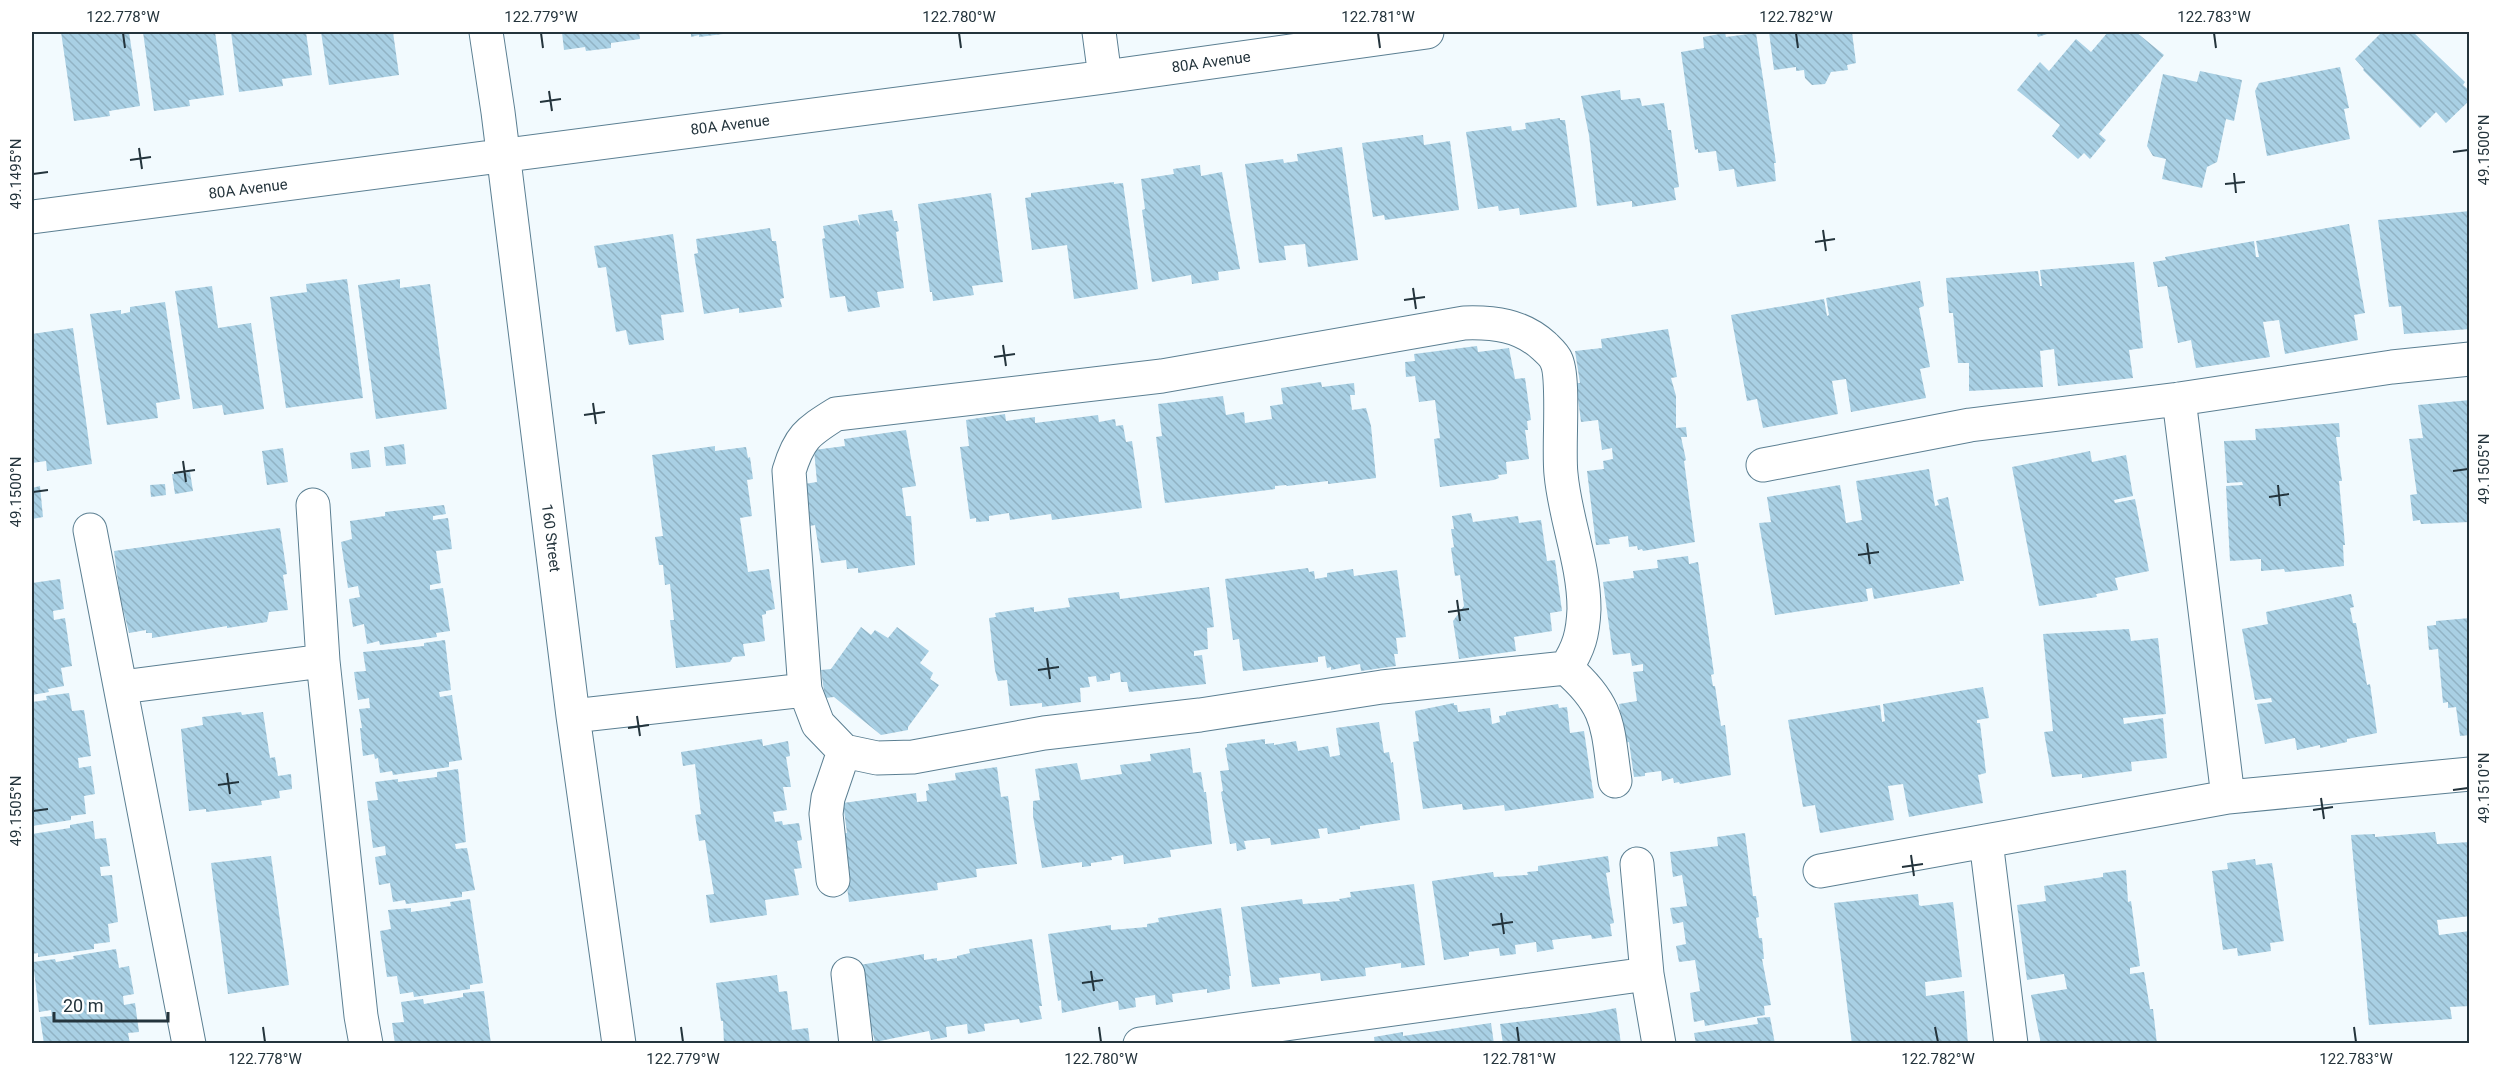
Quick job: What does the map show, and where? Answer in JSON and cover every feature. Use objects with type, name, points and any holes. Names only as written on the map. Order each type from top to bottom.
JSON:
[{"type":"street","name":"160 Street","points":[[486,32],[504,155],[573,716],[619,1044]]},
{"type":"street","points":[[1099,32],[1105,76]]},
{"type":"street","name":"80A Avenue","points":[[32,217],[1427,32]]},
{"type":"street","points":[[1566,668],[1579,648],[1584,607],[1561,474],[1557,360],[1535,338],[1515,327],[1491,322],[1464,323],[1162,376],[836,414],[811,429],[796,448],[789,471],[805,690],[818,724],[844,751],[877,758],[913,757],[1044,734],[1200,715],[1382,687],[1566,668],[1587,688],[1602,708],[1607,723],[1615,781]]},
{"type":"street","points":[[1763,465],[1970,426],[2179,399],[2392,367],[2469,359]]},
{"type":"street","points":[[2179,399],[2228,797]]},
{"type":"street","points":[[313,505],[323,661],[366,1044]]},
{"type":"street","points":[[90,530],[189,1044]]},
{"type":"street","points":[[122,687],[323,661]]},
{"type":"street","points":[[573,716],[805,690]]},
{"type":"street","points":[[833,880],[826,814],[828,798],[844,751]]},
{"type":"street","points":[[1820,871],[2228,797],[2469,774]]},
{"type":"street","points":[[1986,842],[2012,1044]]},
{"type":"street","points":[[1637,864],[1647,974],[1659,1044]]},
{"type":"street","points":[[848,974],[856,1044]]},
{"type":"street","points":[[1140,1044],[1647,974]]},
{"type":"building","points":[[61,32],[129,32],[140,106],[109,111],[110,116],[74,121]]},
{"type":"building","points":[[143,32],[215,32],[224,95],[189,100],[190,106],[154,111]]},
{"type":"building","points":[[231,32],[306,32],[312,75],[282,79],[283,86],[239,92]]},
{"type":"building","points":[[321,32],[393,32],[399,75],[329,85]]},
{"type":"building","points":[[562,32],[639,32],[640,39],[611,43],[611,48],[586,51],[585,47],[564,50]]},
{"type":"building","points":[[691,32],[731,32],[731,33],[691,37]]},
{"type":"building","points":[[1769,32],[1852,32],[1856,63],[1847,65],[1848,70],[1831,72],[1825,84],[1812,85],[1805,78],[1804,70],[1796,71],[1796,67],[1774,70]]},
{"type":"building","points":[[2036,32],[2053,32],[2038,37]]},
{"type":"building","points":[[2108,32],[2136,32],[2164,55],[2099,134],[2106,140],[2090,159],[2084,153],[2078,159],[2052,136],[2060,125],[2017,90],[2040,62],[2049,71],[2076,39],[2091,52]]},
{"type":"building","points":[[2382,32],[2413,32],[2465,82],[2463,85],[2470,91],[2470,100],[2446,123],[2436,112],[2420,128],[2355,59]]},
{"type":"building","points":[[1725,33],[1726,37],[1756,33],[1776,163],[1774,163],[1776,181],[1737,187],[1734,169],[1719,171],[1716,151],[1698,153],[1698,149],[1695,150],[1681,52],[1704,48],[1703,37]]},
{"type":"building","points":[[2340,67],[2349,108],[2344,109],[2350,139],[2267,156],[2255,91],[2259,83]]},
{"type":"building","points":[[2200,71],[2242,80],[2234,121],[2226,119],[2217,162],[2207,167],[2202,188],[2162,179],[2166,159],[2153,156],[2147,146],[2163,74],[2197,82]]},
{"type":"building","points":[[1620,90],[1621,100],[1640,98],[1642,106],[1664,103],[1668,130],[1671,130],[1679,187],[1674,188],[1676,200],[1632,207],[1632,201],[1597,206],[1589,135],[1581,96]]},
{"type":"building","points":[[1560,118],[1560,120],[1565,120],[1577,207],[1520,215],[1519,208],[1499,211],[1498,206],[1478,209],[1466,132],[1511,126],[1512,131],[1526,129],[1525,123]]},
{"type":"building","points":[[1423,135],[1424,145],[1450,141],[1459,210],[1385,220],[1384,215],[1373,217],[1362,143]]},
{"type":"building","points":[[1342,147],[1358,260],[1308,267],[1305,244],[1284,246],[1286,260],[1259,263],[1245,164],[1283,159],[1284,163],[1298,161],[1297,154]]},
{"type":"building","points":[[1200,165],[1201,176],[1222,172],[1240,269],[1218,272],[1219,280],[1192,284],[1191,275],[1152,282],[1142,210],[1145,209],[1141,179],[1174,174],[1173,169]]},
{"type":"building","points":[[1114,182],[1114,184],[1123,183],[1138,289],[1074,299],[1067,245],[1032,250],[1025,198],[1031,197],[1031,193]]},
{"type":"building","points":[[991,193],[1003,282],[972,286],[974,295],[933,301],[918,204]]},
{"type":"building","points":[[892,210],[899,231],[896,232],[904,288],[877,292],[880,307],[848,312],[845,296],[830,298],[822,239],[825,238],[823,226],[857,220],[860,226],[858,215]]},
{"type":"building","points":[[2470,211],[2470,329],[2404,334],[2401,306],[2389,307],[2378,220]]},
{"type":"building","points":[[2349,224],[2365,313],[2354,315],[2358,340],[2285,354],[2279,320],[2263,322],[2270,357],[2196,368],[2191,340],[2178,343],[2167,286],[2158,287],[2153,262],[2166,260],[2165,257],[2254,241],[2256,257],[2259,257],[2256,241]]},
{"type":"building","points":[[770,228],[772,241],[776,241],[784,298],[780,299],[782,307],[739,313],[739,308],[704,314],[694,254],[698,253],[696,239]]},
{"type":"building","points":[[673,234],[684,312],[661,315],[664,340],[629,345],[626,330],[616,332],[606,267],[598,268],[594,246]]},
{"type":"building","points":[[2134,262],[2143,348],[2129,350],[2133,378],[2058,386],[2054,349],[2040,351],[2043,387],[1969,391],[1969,363],[1958,363],[1953,313],[1949,313],[1946,278],[2038,271],[2040,286],[2042,286],[2040,270]]},
{"type":"building","points":[[347,279],[363,398],[286,408],[270,297],[307,292],[306,284]]},
{"type":"building","points":[[400,279],[400,288],[430,284],[447,409],[376,419],[358,285]]},
{"type":"building","points":[[1920,281],[1924,306],[1919,308],[1930,367],[1920,369],[1926,398],[1851,412],[1846,379],[1832,381],[1838,414],[1763,428],[1757,399],[1747,401],[1731,315],[1824,299],[1827,316],[1829,315],[1826,298]]},
{"type":"building","points":[[212,286],[218,328],[251,323],[264,409],[224,415],[222,405],[193,409],[175,291]]},
{"type":"building","points":[[165,302],[180,399],[156,403],[158,418],[107,425],[90,314],[121,310],[121,314],[130,312],[130,307]]},
{"type":"building","points":[[73,328],[92,464],[47,471],[46,461],[32,463],[32,334]]},
{"type":"building","points":[[1668,329],[1677,377],[1671,378],[1676,396],[1676,428],[1686,427],[1687,437],[1681,437],[1686,460],[1684,461],[1695,542],[1643,551],[1638,550],[1637,546],[1629,547],[1628,536],[1609,539],[1610,544],[1596,545],[1587,471],[1604,469],[1603,461],[1613,459],[1612,448],[1602,450],[1598,420],[1581,422],[1576,383],[1580,383],[1575,351],[1602,348],[1601,339]]},
{"type":"building","points":[[1477,346],[1478,352],[1509,348],[1515,379],[1525,378],[1531,420],[1527,421],[1528,430],[1525,430],[1529,459],[1506,462],[1507,474],[1498,475],[1499,478],[1494,480],[1440,487],[1434,439],[1440,438],[1435,400],[1419,402],[1415,376],[1406,377],[1405,362],[1415,361],[1414,354]]},
{"type":"building","points":[[1321,382],[1322,387],[1354,383],[1355,395],[1350,395],[1352,410],[1366,408],[1371,426],[1376,478],[1328,484],[1328,481],[1275,486],[1275,489],[1165,503],[1156,437],[1162,436],[1158,404],[1223,396],[1226,415],[1244,412],[1245,423],[1272,419],[1270,406],[1283,404],[1281,388]]},
{"type":"building","points":[[2470,400],[2470,522],[2421,524],[2420,520],[2413,521],[2410,495],[2417,494],[2409,439],[2423,438],[2418,405]]},
{"type":"building","points":[[1005,414],[1006,421],[1035,417],[1035,423],[1098,415],[1099,422],[1115,419],[1116,426],[1123,425],[1126,442],[1132,441],[1142,508],[1052,520],[1051,514],[1010,520],[1009,513],[989,516],[989,521],[976,522],[976,518],[970,519],[960,447],[969,446],[966,420]]},
{"type":"building","points":[[2339,423],[2340,437],[2336,437],[2342,481],[2339,481],[2345,545],[2343,545],[2344,566],[2285,572],[2284,569],[2261,571],[2261,559],[2230,561],[2226,486],[2243,485],[2242,482],[2227,483],[2224,441],[2256,440],[2255,429]]},
{"type":"building","points":[[906,430],[916,486],[902,488],[906,516],[911,516],[915,565],[858,573],[858,568],[847,569],[846,560],[821,563],[815,525],[810,526],[804,484],[817,482],[814,450],[845,446],[844,439]]},
{"type":"building","points":[[404,444],[406,464],[386,466],[384,447]]},
{"type":"building","points":[[715,446],[715,451],[746,447],[748,458],[750,457],[753,479],[747,480],[752,516],[740,518],[748,572],[769,569],[775,609],[766,611],[766,614],[762,615],[765,641],[743,644],[745,656],[733,657],[730,662],[676,668],[670,620],[674,620],[670,584],[665,585],[663,565],[659,565],[655,537],[663,536],[652,455]]},
{"type":"building","points":[[283,448],[288,482],[267,485],[262,451]]},
{"type":"building","points":[[369,450],[371,467],[352,469],[350,453]]},
{"type":"building","points":[[2090,451],[2092,462],[2126,455],[2133,496],[2114,500],[2115,503],[2135,499],[2149,571],[2115,578],[2118,590],[2096,594],[2097,597],[2039,606],[2012,467]]},
{"type":"building","points":[[1929,469],[1935,506],[1939,505],[1937,500],[1948,497],[1964,581],[1959,581],[1960,584],[1874,599],[1872,588],[1866,589],[1868,601],[1775,615],[1759,523],[1771,522],[1767,497],[1840,485],[1846,523],[1862,520],[1856,481]]},
{"type":"building","points":[[190,472],[193,491],[175,494],[172,474]]},
{"type":"building","points":[[165,484],[166,495],[151,497],[150,485]]},
{"type":"building","points":[[40,486],[43,517],[32,519],[32,488]]},
{"type":"building","points":[[444,505],[446,514],[433,516],[433,520],[448,518],[452,549],[436,551],[441,583],[430,585],[430,590],[443,588],[450,631],[436,633],[437,637],[380,645],[379,641],[367,644],[364,624],[353,627],[349,599],[360,597],[358,586],[348,588],[341,542],[352,539],[350,521],[385,516],[385,512]]},
{"type":"building","points":[[1471,513],[1473,522],[1518,516],[1519,523],[1541,520],[1547,561],[1555,560],[1562,611],[1550,613],[1552,631],[1514,637],[1516,651],[1459,659],[1453,621],[1464,606],[1460,575],[1455,576],[1451,548],[1454,547],[1451,529],[1454,529],[1452,516]]},
{"type":"building","points":[[280,528],[287,574],[283,575],[288,610],[269,612],[267,622],[227,628],[227,626],[152,638],[152,633],[146,633],[146,630],[129,633],[120,597],[114,551]]},
{"type":"building","points":[[1688,556],[1689,564],[1698,562],[1714,674],[1711,675],[1713,686],[1715,686],[1721,726],[1725,725],[1731,775],[1680,784],[1679,782],[1674,783],[1673,778],[1662,781],[1661,771],[1634,777],[1629,742],[1625,743],[1619,704],[1637,701],[1633,672],[1643,671],[1643,664],[1632,666],[1630,653],[1613,655],[1603,582],[1634,578],[1633,571],[1658,568],[1657,560]]},
{"type":"building","points":[[1308,568],[1309,572],[1314,571],[1315,579],[1327,577],[1327,573],[1353,569],[1354,576],[1397,570],[1406,637],[1396,638],[1398,654],[1394,654],[1396,666],[1361,671],[1360,664],[1331,670],[1331,667],[1327,668],[1325,656],[1318,657],[1318,662],[1243,671],[1239,639],[1233,640],[1225,579]]},
{"type":"building","points":[[60,579],[64,609],[53,611],[54,620],[65,618],[72,666],[61,668],[64,686],[32,695],[32,583]]},
{"type":"building","points":[[1209,587],[1214,627],[1207,628],[1208,649],[1194,651],[1194,656],[1202,655],[1206,684],[1129,692],[1127,682],[1121,682],[1120,672],[1110,674],[1110,680],[1097,682],[1096,676],[1088,677],[1090,687],[1080,688],[1081,702],[1042,707],[1042,703],[1010,706],[1007,680],[998,681],[995,670],[989,618],[996,617],[995,613],[1034,607],[1034,612],[1070,607],[1068,598],[1119,592],[1120,599]]},
{"type":"building","points":[[2351,594],[2354,607],[2350,608],[2353,623],[2356,623],[2367,685],[2370,684],[2377,733],[2347,739],[2347,742],[2320,748],[2320,745],[2297,750],[2295,738],[2265,744],[2257,704],[2272,702],[2271,698],[2255,700],[2242,629],[2268,624],[2266,612]]},
{"type":"building","points":[[2470,618],[2470,735],[2460,736],[2456,707],[2448,708],[2448,702],[2443,703],[2438,649],[2429,650],[2427,626],[2436,625],[2436,621]]},
{"type":"building","points":[[861,627],[871,635],[875,630],[888,638],[897,627],[929,651],[920,663],[933,673],[930,679],[939,685],[908,730],[881,735],[834,697],[825,698],[821,670],[831,669]]},
{"type":"building","points":[[2129,629],[2131,641],[2158,638],[2166,714],[2123,718],[2124,724],[2163,718],[2167,758],[2131,762],[2132,771],[2082,778],[2082,774],[2052,777],[2044,732],[2053,731],[2043,634]]},
{"type":"building","points":[[445,640],[451,690],[439,692],[440,697],[452,695],[462,760],[449,762],[449,767],[393,775],[392,771],[380,773],[378,758],[375,759],[374,754],[363,756],[359,709],[370,708],[369,698],[358,700],[354,672],[366,671],[363,652],[424,646],[424,643]]},
{"type":"building","points":[[1983,687],[1989,718],[1977,720],[1977,723],[1980,723],[1986,773],[1978,775],[1983,803],[1909,817],[1903,784],[1888,786],[1894,820],[1820,833],[1815,805],[1803,807],[1788,720],[1880,705],[1882,722],[1885,721],[1883,704]]},
{"type":"building","points":[[69,693],[72,711],[84,710],[91,756],[78,758],[79,768],[91,766],[95,794],[84,796],[86,814],[71,816],[71,820],[32,826],[32,702],[47,700],[46,696]]},
{"type":"building","points":[[1454,703],[1457,705],[1458,712],[1490,708],[1492,724],[1500,722],[1499,716],[1506,715],[1506,712],[1558,704],[1559,708],[1567,707],[1570,733],[1584,731],[1594,798],[1505,811],[1504,805],[1463,810],[1462,804],[1423,809],[1413,742],[1419,741],[1415,711]]},
{"type":"building","points":[[241,712],[242,715],[263,712],[270,758],[275,757],[278,776],[291,774],[292,789],[279,791],[280,798],[261,801],[262,805],[206,812],[206,809],[189,811],[181,729],[203,725],[202,717]]},
{"type":"building","points":[[1379,722],[1384,753],[1389,752],[1391,763],[1393,762],[1400,820],[1328,834],[1327,828],[1318,829],[1320,838],[1271,845],[1270,838],[1244,841],[1246,849],[1237,851],[1236,843],[1230,844],[1221,792],[1223,791],[1220,771],[1229,770],[1225,748],[1227,744],[1265,739],[1265,744],[1274,743],[1274,745],[1296,741],[1298,751],[1328,746],[1330,757],[1340,755],[1336,728]]},
{"type":"building","points":[[762,739],[763,746],[788,741],[790,756],[786,757],[791,787],[783,787],[787,810],[773,812],[775,822],[782,821],[783,825],[799,823],[802,840],[797,841],[802,868],[794,869],[799,895],[765,900],[767,915],[710,923],[706,895],[714,894],[705,840],[699,841],[695,815],[701,814],[695,764],[683,766],[681,752]]},
{"type":"building","points":[[1190,748],[1193,773],[1201,772],[1204,792],[1206,792],[1212,844],[1170,850],[1171,857],[1124,864],[1123,855],[1111,857],[1112,860],[1091,863],[1091,866],[1082,867],[1082,862],[1042,868],[1033,816],[1033,801],[1040,800],[1035,769],[1077,763],[1081,780],[1122,774],[1120,765],[1151,761],[1150,754]]},
{"type":"building","points":[[997,767],[1001,797],[1008,796],[1017,864],[976,869],[977,877],[937,883],[938,890],[849,902],[840,834],[847,833],[843,803],[916,793],[917,802],[927,801],[928,784],[956,780],[955,773]]},
{"type":"building","points":[[458,769],[466,842],[455,844],[456,849],[467,848],[475,890],[462,892],[462,897],[406,904],[405,900],[393,902],[390,883],[379,885],[375,857],[386,855],[385,846],[373,848],[367,801],[378,800],[375,782],[398,779],[398,782],[437,777],[437,772]]},
{"type":"building","points":[[93,821],[95,839],[106,838],[110,866],[100,867],[101,876],[112,875],[118,922],[108,924],[110,942],[94,944],[94,949],[38,957],[38,953],[32,954],[32,834],[70,828],[70,825]]},
{"type":"building","points":[[2435,832],[2437,844],[2470,842],[2470,916],[2437,920],[2439,935],[2470,931],[2470,1006],[2450,1007],[2452,1019],[2369,1025],[2351,835],[2375,834],[2375,837]]},
{"type":"building","points":[[1745,833],[1753,896],[1756,896],[1759,917],[1756,918],[1759,938],[1762,938],[1764,959],[1762,959],[1771,1005],[1764,1006],[1765,1015],[1705,1026],[1704,1020],[1694,1022],[1690,993],[1700,991],[1695,960],[1679,962],[1676,946],[1686,944],[1683,922],[1673,924],[1670,908],[1687,906],[1682,875],[1673,877],[1670,852],[1718,846],[1717,837]]},
{"type":"building","points":[[271,856],[289,985],[228,994],[211,863]]},
{"type":"building","points":[[1608,856],[1610,872],[1606,873],[1614,923],[1610,924],[1612,936],[1592,939],[1591,935],[1552,940],[1554,949],[1537,952],[1536,942],[1515,945],[1516,954],[1500,956],[1499,948],[1469,952],[1469,956],[1444,960],[1432,881],[1493,872],[1494,877],[1528,875],[1527,872],[1538,871],[1538,866]]},
{"type":"building","points":[[2255,859],[2256,865],[2272,863],[2284,941],[2270,943],[2271,951],[2238,956],[2237,948],[2223,950],[2212,871],[2228,869],[2227,863]]},
{"type":"building","points":[[2126,870],[2128,902],[2131,901],[2140,966],[2130,968],[2130,974],[2144,972],[2150,1009],[2153,1009],[2157,1044],[2041,1044],[2031,995],[2067,989],[2064,974],[2027,980],[2017,905],[2046,901],[2044,886],[2103,877],[2103,873]]},
{"type":"building","points":[[1414,884],[1425,965],[1401,968],[1401,963],[1365,968],[1366,976],[1321,981],[1320,973],[1279,978],[1280,984],[1252,987],[1241,907],[1302,899],[1303,904],[1340,901],[1339,899],[1351,897],[1350,892]]},
{"type":"building","points":[[1918,894],[1921,906],[1953,902],[1962,977],[1925,982],[1926,996],[1964,991],[1968,1044],[1852,1044],[1834,903]]},
{"type":"building","points":[[470,899],[483,983],[470,985],[470,989],[414,997],[413,992],[400,994],[397,976],[387,977],[380,931],[391,929],[388,910],[411,908],[411,912],[451,906],[450,902]]},
{"type":"building","points":[[1221,908],[1231,976],[1229,976],[1230,989],[1207,993],[1207,989],[1172,994],[1173,1002],[1156,1005],[1155,995],[1135,998],[1136,1007],[1119,1010],[1118,1001],[1062,1013],[1061,1000],[1058,1001],[1048,934],[1111,925],[1111,930],[1147,927],[1147,924],[1159,922],[1158,918]]},
{"type":"building","points":[[1032,939],[1042,1019],[1020,1023],[1019,1019],[984,1024],[985,1031],[968,1034],[967,1024],[946,1027],[947,1037],[931,1040],[929,1031],[875,1042],[872,1030],[869,1030],[854,966],[924,954],[924,960],[957,958],[957,956],[970,953],[969,949]]},
{"type":"building","points":[[116,949],[119,968],[129,966],[134,994],[123,996],[124,1005],[135,1003],[139,1032],[128,1033],[130,1044],[44,1044],[40,1017],[52,1016],[51,1010],[39,1012],[33,962],[55,959],[56,962],[74,959],[73,956]]},
{"type":"building","points":[[777,975],[779,992],[787,991],[792,1030],[808,1028],[810,1044],[724,1044],[723,1021],[721,1021],[716,983]]},
{"type":"building","points":[[484,991],[491,1044],[395,1044],[392,1023],[404,1022],[401,1002],[423,999],[424,1004],[463,997],[463,993]]},
{"type":"building","points":[[1616,1008],[1621,1044],[1503,1044],[1500,1024]]},
{"type":"building","points":[[1770,1017],[1775,1044],[1696,1044],[1694,1033],[1758,1024],[1757,1018]]},
{"type":"building","points":[[1491,1023],[1494,1044],[1375,1044],[1374,1037],[1403,1032],[1403,1036]]}]
